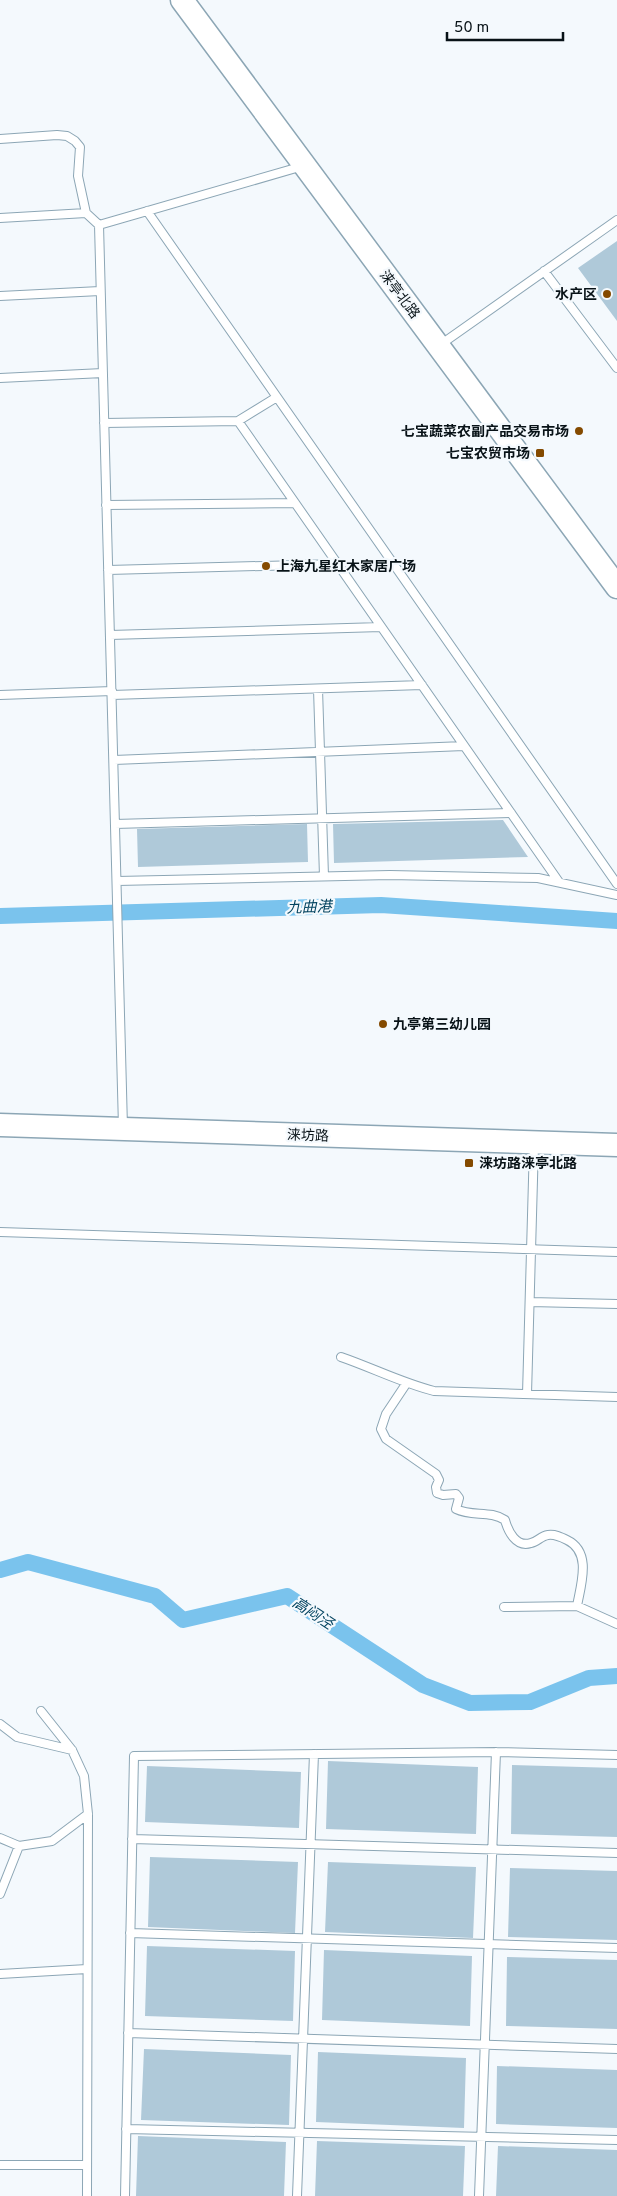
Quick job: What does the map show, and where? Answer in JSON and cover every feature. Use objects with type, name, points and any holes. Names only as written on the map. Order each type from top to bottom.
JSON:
[{"type":"street","name":"涞亭北路","points":[[182,0],[617,587]]},
{"type":"street","name":"涞坊路","points":[[0,1125],[617,1145]]},
{"type":"lane","points":[[0,139],[57,134],[75,140],[80,148],[78,176],[86,213],[99,225],[123,1129]]},
{"type":"lane","points":[[99,225],[305,166]]},
{"type":"lane","points":[[147,212],[617,884]]},
{"type":"lane","points":[[0,218],[86,213]]},
{"type":"lane","points":[[438,346],[617,220]]},
{"type":"lane","points":[[544,271],[617,368]]},
{"type":"lane","points":[[0,296],[100,291]]},
{"type":"lane","points":[[0,378],[103,373]]},
{"type":"lane","points":[[104,423],[238,421],[277,397]]},
{"type":"lane","points":[[238,421],[558,882]]},
{"type":"lane","points":[[106,505],[295,503]]},
{"type":"lane","points":[[108,570],[337,564]]},
{"type":"lane","points":[[110,635],[381,626]]},
{"type":"lane","points":[[0,695],[318,689],[422,685]]},
{"type":"lane","points":[[318,689],[324,876]]},
{"type":"lane","points":[[114,760],[464,746]]},
{"type":"lane","points":[[115,824],[511,813]]},
{"type":"lane","points":[[117,884],[390,875],[538,878],[617,895]]},
{"type":"lane","points":[[527,1394],[534,1142]]},
{"type":"lane","points":[[0,1232],[617,1252]]},
{"type":"lane","points":[[530,1302],[617,1304]]},
{"type":"lane","points":[[341,1357],[368,1366],[406,1384],[434,1392],[617,1397]]},
{"type":"lane","points":[[406,1384],[386,1414],[380,1429],[386,1439],[436,1474],[439,1480],[436,1487],[437,1493],[443,1495],[456,1494],[459,1498],[456,1509],[462,1512],[498,1515],[505,1520],[508,1532],[521,1542],[530,1544],[548,1535],[558,1535],[571,1542],[580,1552],[584,1567],[577,1606]]},
{"type":"lane","points":[[504,1607],[558,1604],[577,1606],[617,1624]]},
{"type":"lane","points":[[41,1711],[72,1750],[84,1776],[88,1814],[86,2196]]},
{"type":"lane","points":[[0,1724],[17,1737],[72,1750]]},
{"type":"lane","points":[[479,2196],[496,1752]]},
{"type":"lane","points":[[125,2196],[134,1756],[496,1752],[617,1755]]},
{"type":"lane","points":[[297,2196],[314,1754]]},
{"type":"lane","points":[[0,1838],[18,1846],[52,1841],[88,1814]]},
{"type":"lane","points":[[132,1839],[617,1853]]},
{"type":"lane","points":[[0,1894],[18,1846]]},
{"type":"lane","points":[[130,1933],[617,1948]]},
{"type":"lane","points":[[0,1974],[88,1969]]},
{"type":"lane","points":[[128,2033],[617,2049]]},
{"type":"lane","points":[[126,2128],[617,2140]]},
{"type":"lane","points":[[0,2165],[87,2165]]},
{"type":"building","name":"水产区","points":[[617,241],[617,321],[578,268]]},
{"type":"building","points":[[503,820],[528,857],[334,863],[333,824]]},
{"type":"building","points":[[307,824],[308,862],[138,867],[137,829]]},
{"type":"building","points":[[328,1761],[478,1767],[476,1834],[326,1829]]},
{"type":"building","points":[[512,1765],[617,1768],[617,1837],[511,1834]]},
{"type":"building","points":[[147,1766],[301,1772],[299,1828],[145,1822]]},
{"type":"building","points":[[150,1857],[298,1862],[295,1933],[148,1927]]},
{"type":"building","points":[[328,1862],[476,1867],[473,1938],[325,1932]]},
{"type":"building","points":[[510,1868],[617,1871],[617,1940],[508,1937]]},
{"type":"building","points":[[147,1946],[295,1951],[293,2021],[145,2016]]},
{"type":"building","points":[[324,1950],[472,1956],[470,2026],[322,2020]]},
{"type":"building","points":[[507,1957],[617,1960],[617,2029],[506,2026]]},
{"type":"building","points":[[144,2049],[291,2055],[289,2125],[141,2120]]},
{"type":"building","points":[[318,2052],[466,2058],[464,2128],[316,2122]]},
{"type":"building","points":[[497,2066],[617,2070],[617,2128],[496,2124]]},
{"type":"building","points":[[138,2136],[286,2142],[284,2196],[136,2196]]},
{"type":"building","points":[[317,2141],[465,2146],[463,2196],[315,2196]]},
{"type":"building","points":[[498,2146],[617,2150],[617,2196],[496,2196]]},
{"type":"waterway","name":"九曲港","points":[[0,916],[381,905],[617,921]]},
{"type":"waterway","name":"高闷泾","points":[[0,1570],[28,1562],[155,1596],[183,1620],[287,1596],[423,1685],[470,1703],[530,1702],[589,1678],[617,1676]]},
{"type":"place","name":"水产区","points":[[607,294]]},
{"type":"place","name":"七宝蔬菜农副产品交易市场","points":[[579,431]]},
{"type":"place","name":"七宝农贸市场","points":[[540,453]]},
{"type":"place","name":"上海九星红木家居广场","points":[[266,566]]},
{"type":"place","name":"九亭第三幼儿园","points":[[383,1024]]},
{"type":"place","name":"涞坊路涞亭北路","points":[[469,1163]]}]
